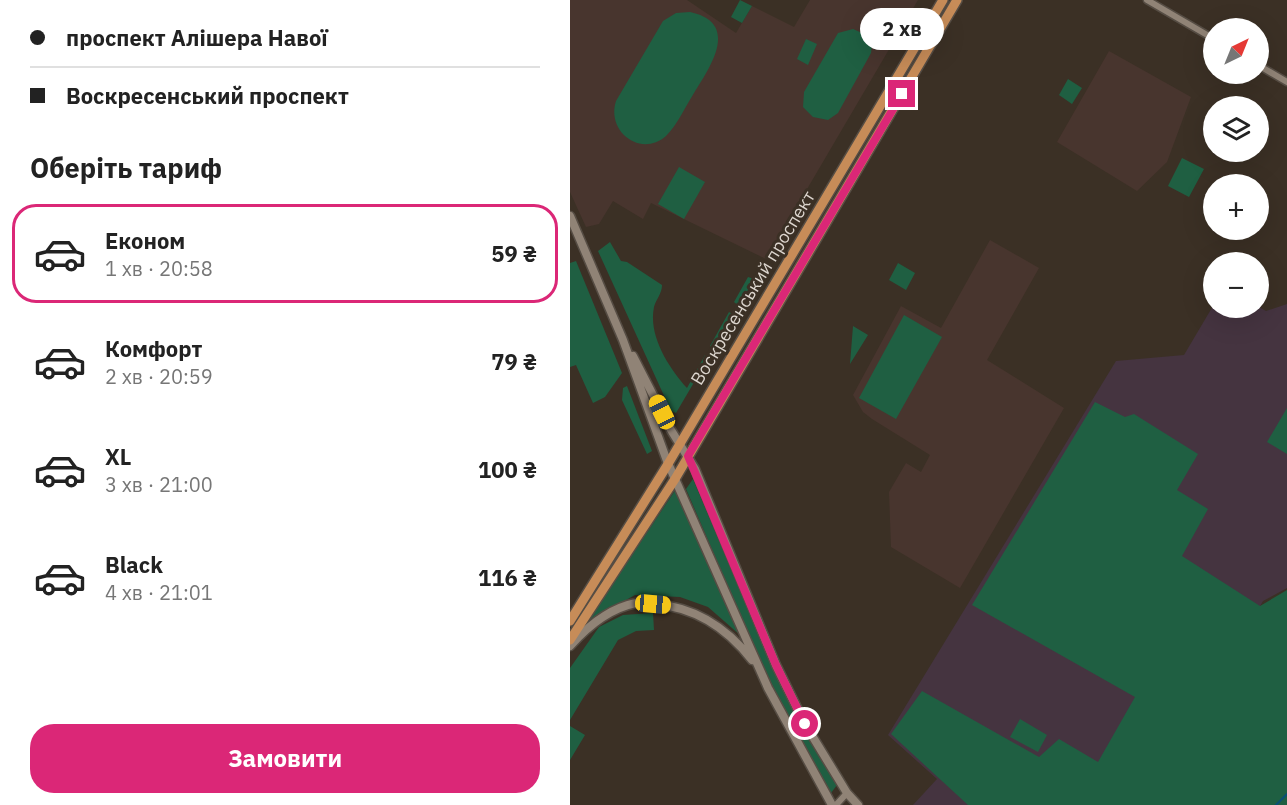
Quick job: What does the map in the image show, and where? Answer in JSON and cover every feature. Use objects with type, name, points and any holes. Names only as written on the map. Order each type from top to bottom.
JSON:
[{"type":"main road","name":"Воскресенський проспект","points":[[570,621],[668,464],[943,0]]},
{"type":"main road","name":"Воскресенський проспект","points":[[570,640],[675,479],[957,0]]},
{"type":"street","points":[[1148,0],[1203,32]]},
{"type":"street","points":[[1269,71],[1287,82]]},
{"type":"street","points":[[570,216],[623,340],[668,464],[761,672],[789,729],[832,805]]},
{"type":"street","points":[[623,340],[688,456],[776,665],[805,724],[847,793],[858,805]]},
{"type":"street","points":[[570,646],[596,621],[636,603],[670,606],[703,615],[738,643],[761,672]]},
{"type":"street","points":[[789,729],[800,736],[805,731],[805,724]]},
{"type":"street","points":[[836,805],[847,793]]},
{"type":"shaded area","points":[[570,0],[687,0],[736,33],[752,6],[794,27],[810,0],[918,0],[766,259],[651,203],[643,219],[613,201],[599,224],[586,227],[570,192]]},
{"type":"shaded area","points":[[1109,51],[1191,97],[1167,162],[1137,191],[1057,142]]},
{"type":"shaded area","points":[[990,240],[1039,268],[987,360],[1064,408],[960,588],[891,547],[889,492],[906,463],[921,472],[930,455],[863,412],[853,395],[901,306],[941,328]]},
{"type":"shaded area","points":[[1287,304],[1287,588],[1263,601],[1148,805],[913,805],[937,779],[888,735],[1116,361],[1184,355],[1206,318],[1269,318],[1269,310]]},
{"type":"green space","points":[[740,0],[752,6],[742,23],[731,17]]},
{"type":"green space","points":[[690,12],[705,18],[714,26],[718,36],[713,59],[678,121],[666,136],[656,142],[637,143],[628,138],[616,123],[614,112],[616,101],[663,21],[676,13]]},
{"type":"green space","points":[[853,29],[869,36],[872,45],[871,53],[838,113],[828,120],[813,117],[803,107],[804,92],[838,33]]},
{"type":"green space","points":[[806,39],[817,44],[808,65],[797,59]]},
{"type":"green space","points":[[1068,79],[1082,88],[1072,104],[1059,95]]},
{"type":"green space","points":[[1182,158],[1204,169],[1189,197],[1168,186]]},
{"type":"green space","points":[[679,167],[705,182],[684,219],[658,204]]},
{"type":"green space","points":[[610,242],[621,261],[627,262],[662,285],[654,307],[654,329],[667,361],[687,388],[705,355],[709,357],[676,413],[671,411],[598,251]]},
{"type":"green space","points":[[576,261],[622,373],[605,397],[593,403],[576,365],[570,367],[570,263]]},
{"type":"green space","points":[[898,263],[915,273],[906,290],[889,280]]},
{"type":"green space","points":[[748,277],[754,279],[739,306],[734,302]]},
{"type":"green space","points":[[729,312],[734,315],[714,349],[710,346]]},
{"type":"green space","points":[[904,315],[942,337],[896,419],[859,398]]},
{"type":"green space","points":[[853,326],[868,335],[850,364]]},
{"type":"green space","points":[[627,386],[652,451],[647,454],[622,400],[623,388]]},
{"type":"green space","points":[[1095,402],[1125,417],[1134,414],[1198,454],[1177,490],[1208,509],[1182,556],[1260,606],[1287,590],[1287,805],[968,805],[891,734],[922,691],[1039,757],[1059,739],[1098,762],[1135,697],[972,605]]},
{"type":"green space","points":[[1287,408],[1287,454],[1267,442]]},
{"type":"green space","points":[[693,479],[772,666],[801,727],[837,785],[831,793],[786,721],[686,489]]},
{"type":"green space","points":[[676,489],[740,635],[708,607],[680,597],[635,595],[588,621]]},
{"type":"green space","points":[[653,613],[654,630],[636,631],[618,640],[570,720],[570,668],[599,627],[623,615]]},
{"type":"green space","points":[[1020,719],[1047,735],[1038,752],[1010,737]]},
{"type":"green space","points":[[570,726],[585,735],[570,760]]},
{"type":"waterway","points":[[1276,805],[1287,794]]},
{"type":"route","points":[[805,724],[776,665],[688,456],[902,94]]}]
